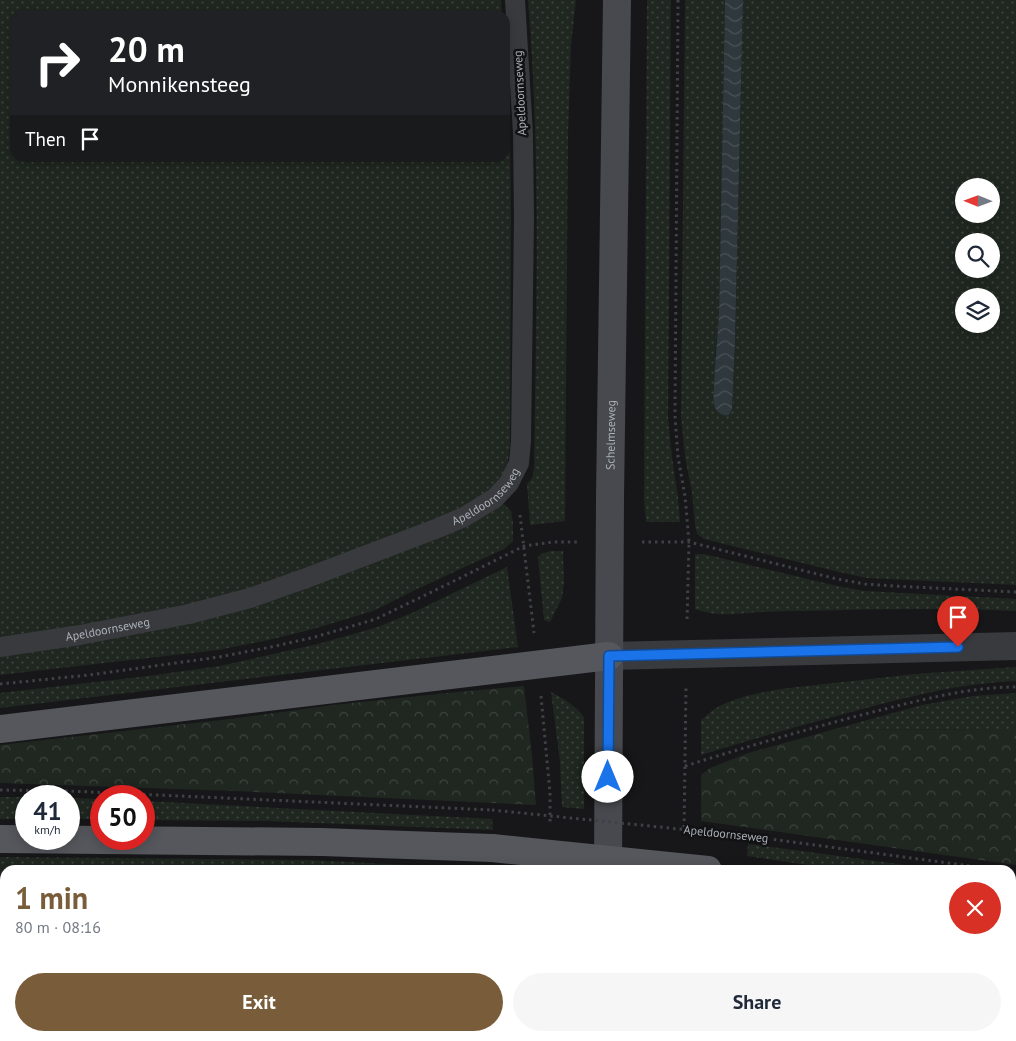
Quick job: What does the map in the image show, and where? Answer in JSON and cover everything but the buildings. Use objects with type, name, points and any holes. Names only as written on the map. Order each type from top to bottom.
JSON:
[{"type":"main road","name":"Schelmseweg","points":[[608,865],[616,0]]},
{"type":"main road","points":[[0,729],[609,656]]},
{"type":"main road","points":[[0,839],[322,842],[492,848],[659,865]]},
{"type":"street","points":[[609,656],[1016,646]]},
{"type":"lane","name":"Apeldoornseweg","points":[[0,647],[98,632],[189,614],[250,598],[464,517],[495,498],[509,483],[518,463],[521,441],[524,219],[523,134],[515,0]]},
{"type":"path","points":[[678,0],[675,416],[689,542],[837,579],[865,584],[1016,592]]},
{"type":"path","points":[[0,684],[89,675],[219,657],[271,648],[315,637],[376,618],[524,546],[538,665],[550,793],[550,822]]},
{"type":"path","points":[[684,842],[685,766],[746,746],[920,700],[972,690],[1016,687]]},
{"type":"path","name":"Apeldoornseweg","points":[[0,790],[68,791],[492,810],[748,836],[963,865]]},
{"type":"green space","points":[[0,0],[501,0],[502,10],[10,10],[10,162],[510,162],[510,134],[511,220],[510,445],[507,468],[502,478],[483,497],[434,520],[247,590],[187,607],[0,639]]},
{"type":"green space","points":[[528,0],[576,0],[571,45],[568,135],[565,521],[530,525],[527,484],[532,478],[534,470],[537,235],[535,118]]},
{"type":"green space","points":[[647,0],[671,0],[668,417],[680,522],[646,522],[644,501]]},
{"type":"green space","points":[[685,0],[725,0],[719,316],[715,355],[729,415],[732,409],[735,342],[743,0],[1016,0],[1016,585],[867,578],[704,539],[697,534],[692,492],[685,457],[681,416]]},
{"type":"green space","points":[[504,504],[511,511],[513,541],[504,549],[373,611],[313,629],[218,650],[0,675],[0,655],[83,643],[466,526]]},
{"type":"green space","points":[[550,551],[563,551],[564,583],[562,598],[550,622],[544,620],[538,557]]},
{"type":"green space","points":[[695,554],[704,554],[865,591],[1016,599],[1016,611],[884,609],[729,614],[704,612],[695,609]]},
{"type":"green space","points":[[507,567],[518,647],[0,708],[0,693],[220,666],[318,644],[378,627],[414,612]]},
{"type":"green space","points":[[1016,667],[1016,681],[976,684],[917,695],[799,726],[701,755],[701,720],[720,706],[745,696],[780,689],[915,674]]},
{"type":"green space","points":[[524,686],[536,805],[155,788],[155,785],[90,786],[0,783],[0,745],[447,693]]},
{"type":"green space","points":[[551,692],[573,706],[584,717],[584,809],[562,807],[560,762]]},
{"type":"green space","points":[[1016,693],[1016,730],[835,729],[922,705],[973,696]]},
{"type":"green space","points":[[835,729],[1016,730],[1016,865],[701,821],[701,775],[710,768],[748,753]]},
{"type":"green space","points":[[0,797],[15,797],[15,819],[0,819]]},
{"type":"green space","points":[[80,798],[90,799],[90,819],[80,819]]},
{"type":"green space","points":[[155,802],[492,819],[493,830],[266,821],[155,820]]},
{"type":"green space","points":[[748,844],[906,865],[807,865],[747,856]]},
{"type":"green space","points":[[0,857],[307,860],[409,865],[0,865]]},
{"type":"water","points":[[725,0],[743,0],[735,342],[732,409],[729,415],[721,414],[717,411],[714,404],[715,359],[719,315]]},
{"type":"route","points":[[608,777],[609,656],[958,647]]}]
